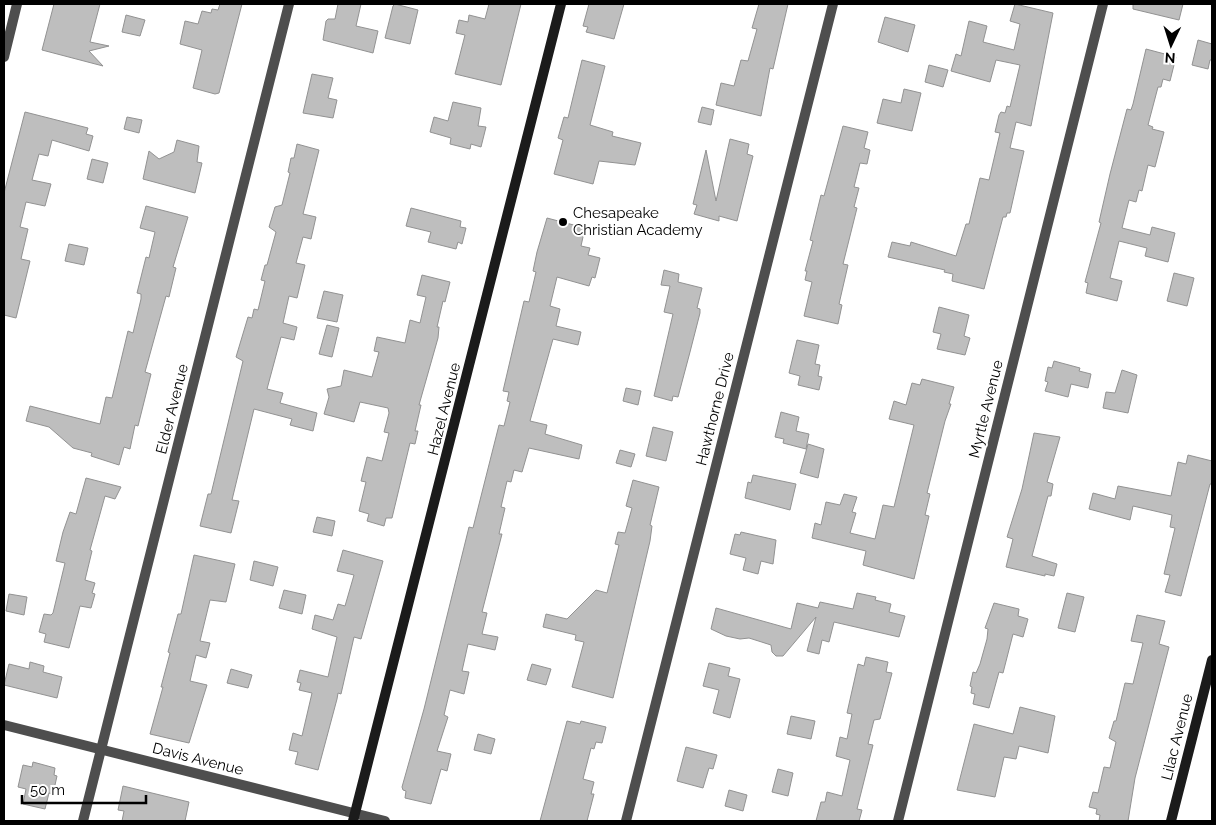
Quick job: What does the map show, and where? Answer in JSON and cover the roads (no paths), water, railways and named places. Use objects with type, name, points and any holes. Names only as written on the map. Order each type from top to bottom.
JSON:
[{"type":"street","points":[[4,57],[17,4]]},
{"type":"street","name":"Elder Avenue","points":[[83,821],[289,4]]},
{"type":"street","name":"Hazel Avenue","points":[[354,818],[562,4]]},
{"type":"street","name":"Hawthorne Drive","points":[[626,821],[833,4]]},
{"type":"street","name":"Myrtle Avenue","points":[[898,821],[1103,4]]},
{"type":"street","name":"Lilac Avenue","points":[[1172,821],[1212,660]]},
{"type":"street","name":"Davis Avenue","points":[[4,726],[102,750],[354,818],[385,821]]},
{"type":"place","name":"Chesapeake Christian Academy","points":[[563,222]]}]
